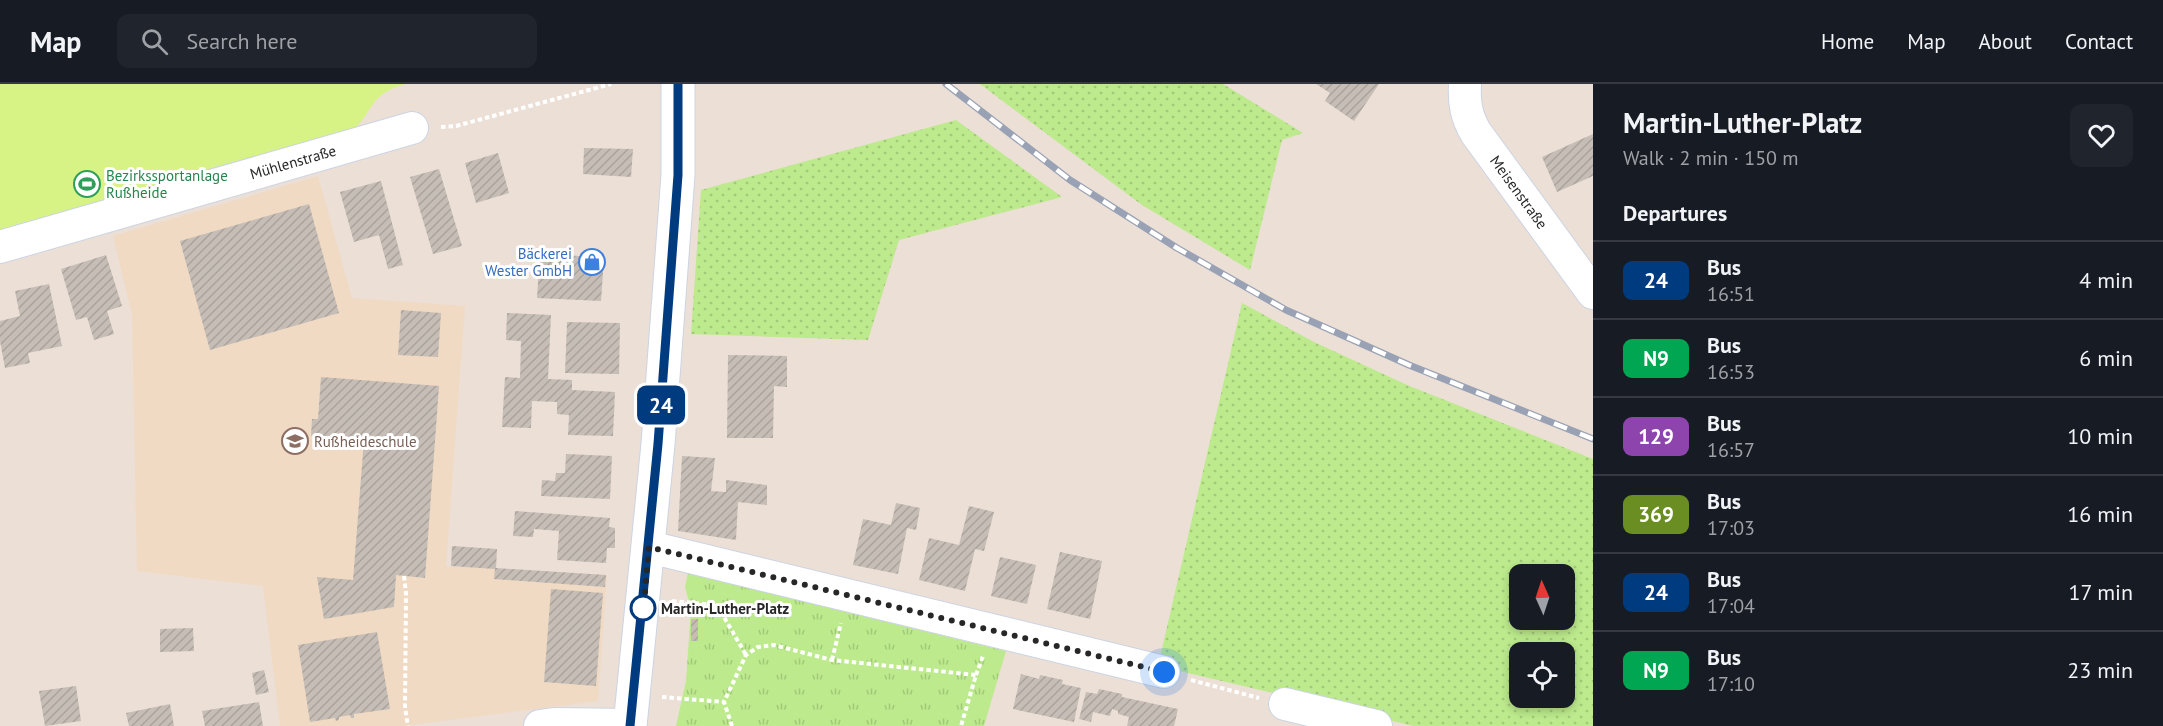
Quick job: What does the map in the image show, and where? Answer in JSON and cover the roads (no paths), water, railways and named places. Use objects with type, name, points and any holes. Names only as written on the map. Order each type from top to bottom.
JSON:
[{"type":"street","points":[[540,726],[632,715],[649,547],[678,175],[678,84]]},
{"type":"street","name":"Meisenstraße","points":[[1465,84],[1464,105],[1468,119],[1476,133],[1593,293]]},
{"type":"street","name":"Mühlenstraße","points":[[0,247],[412,128]]},
{"type":"street","points":[[649,547],[1164,672]]},
{"type":"street","points":[[1285,704],[1376,726]]},
{"type":"railway","points":[[946,84],[1070,180],[1177,248],[1286,310],[1409,365],[1593,439]]},
{"type":"place","name":"Bezirkssportanlage Rußheide","points":[[87,184]]},
{"type":"place","name":"Bäckerei Wester GmbH","points":[[592,262]]},
{"type":"place","name":"Rußheideschule","points":[[295,441]]},
{"type":"place","name":"Martin-Luther-Platz","points":[[643,608]]}]
